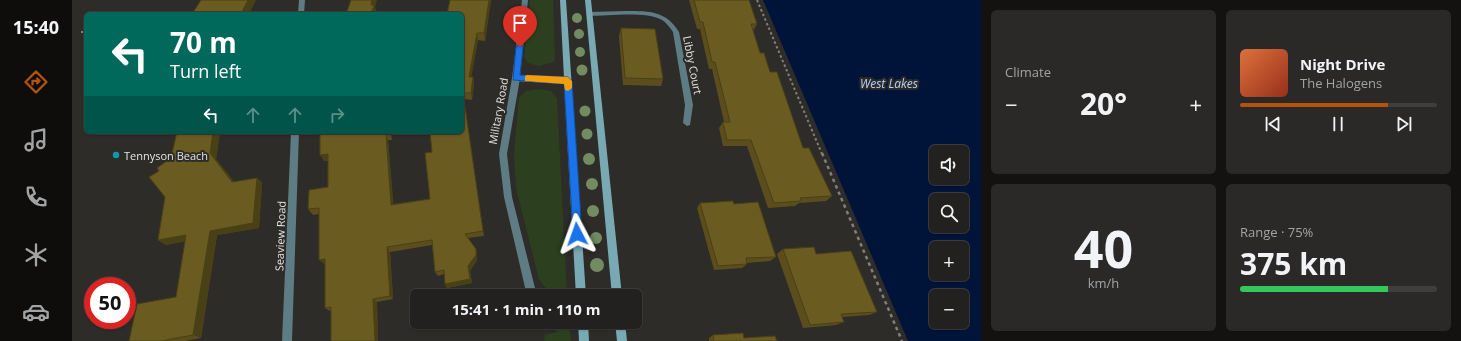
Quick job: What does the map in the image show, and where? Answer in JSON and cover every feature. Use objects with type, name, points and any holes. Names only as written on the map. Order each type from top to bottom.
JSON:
[{"type":"main road","points":[[563,0],[581,289]]},
{"type":"main road","points":[[588,0],[616,289]]},
{"type":"main road","points":[[516,78],[568,81]]},
{"type":"main road","points":[[583,329],[584,341]]},
{"type":"main road","points":[[621,329],[622,341]]},
{"type":"street","points":[[301,12],[302,0]]},
{"type":"street","name":"Military Road","points":[[525,0],[516,78],[503,154],[508,197],[530,289]]},
{"type":"street","name":"Libby Court","points":[[589,14],[648,14],[664,19],[670,24],[676,32],[690,105],[687,123]]},
{"type":"street","name":"Seaview Road","points":[[287,341],[295,134]]},
{"type":"path","points":[[757,0],[902,341]]},
{"type":"green space","points":[[530,0],[553,0],[555,58],[554,62],[539,66],[528,63],[524,57]]},
{"type":"green space","points":[[539,89],[551,91],[557,99],[567,289],[546,289],[539,279],[516,188],[514,154],[519,98],[526,91]]},
{"type":"green space","points":[[556,329],[570,329],[571,341],[544,341],[545,335],[557,332]]},
{"type":"water","name":"West Lakes","points":[[763,0],[981,0],[981,341],[908,341]]},
{"type":"building","points":[[201,0],[248,0],[242,12],[193,12]]},
{"type":"building","points":[[351,0],[372,0],[371,5],[374,5],[372,12],[347,12]]},
{"type":"building","points":[[450,0],[489,0],[484,33],[477,33],[469,77],[473,77],[471,93],[464,93],[464,12],[447,12]]},
{"type":"building","points":[[694,0],[749,0],[757,24],[751,24],[760,53],[764,53],[770,72],[777,72],[803,148],[809,148],[832,196],[800,198],[801,201],[774,203],[751,140],[727,140],[723,122],[730,122],[715,62],[712,62],[703,22],[700,22]]},
{"type":"building","points":[[621,28],[655,29],[663,79],[625,78]]},
{"type":"building","points":[[464,100],[483,231],[465,234],[476,249],[476,255],[468,266],[470,279],[445,284],[444,270],[435,272],[432,240],[387,247],[390,296],[373,299],[375,341],[331,341],[331,307],[325,308],[325,259],[319,260],[319,208],[308,209],[309,190],[328,187],[328,154],[320,155],[320,134],[386,134],[391,205],[430,199],[425,153],[432,152],[430,134],[464,134]]},
{"type":"building","points":[[177,134],[213,134],[210,153],[232,182],[257,178],[253,223],[210,231],[193,335],[161,341],[129,341],[132,329],[136,329],[137,304],[176,297],[186,235],[158,240],[165,197],[149,177],[159,171],[157,168],[171,158]]},
{"type":"building","points":[[733,201],[734,204],[758,202],[776,257],[746,258],[747,264],[718,266],[700,203]]},
{"type":"building","points":[[814,247],[816,254],[851,251],[877,312],[841,314],[844,322],[810,325],[783,249]]},
{"type":"building","points":[[743,333],[744,338],[775,336],[777,341],[714,341],[713,335]]},
{"type":"slow traffic","points":[[527,78],[568,81],[568,88]]},
{"type":"place","name":"Tennyson Beach","points":[[116,155]]},
{"type":"route","points":[[520,47],[516,78],[568,81],[577,234]]}]
